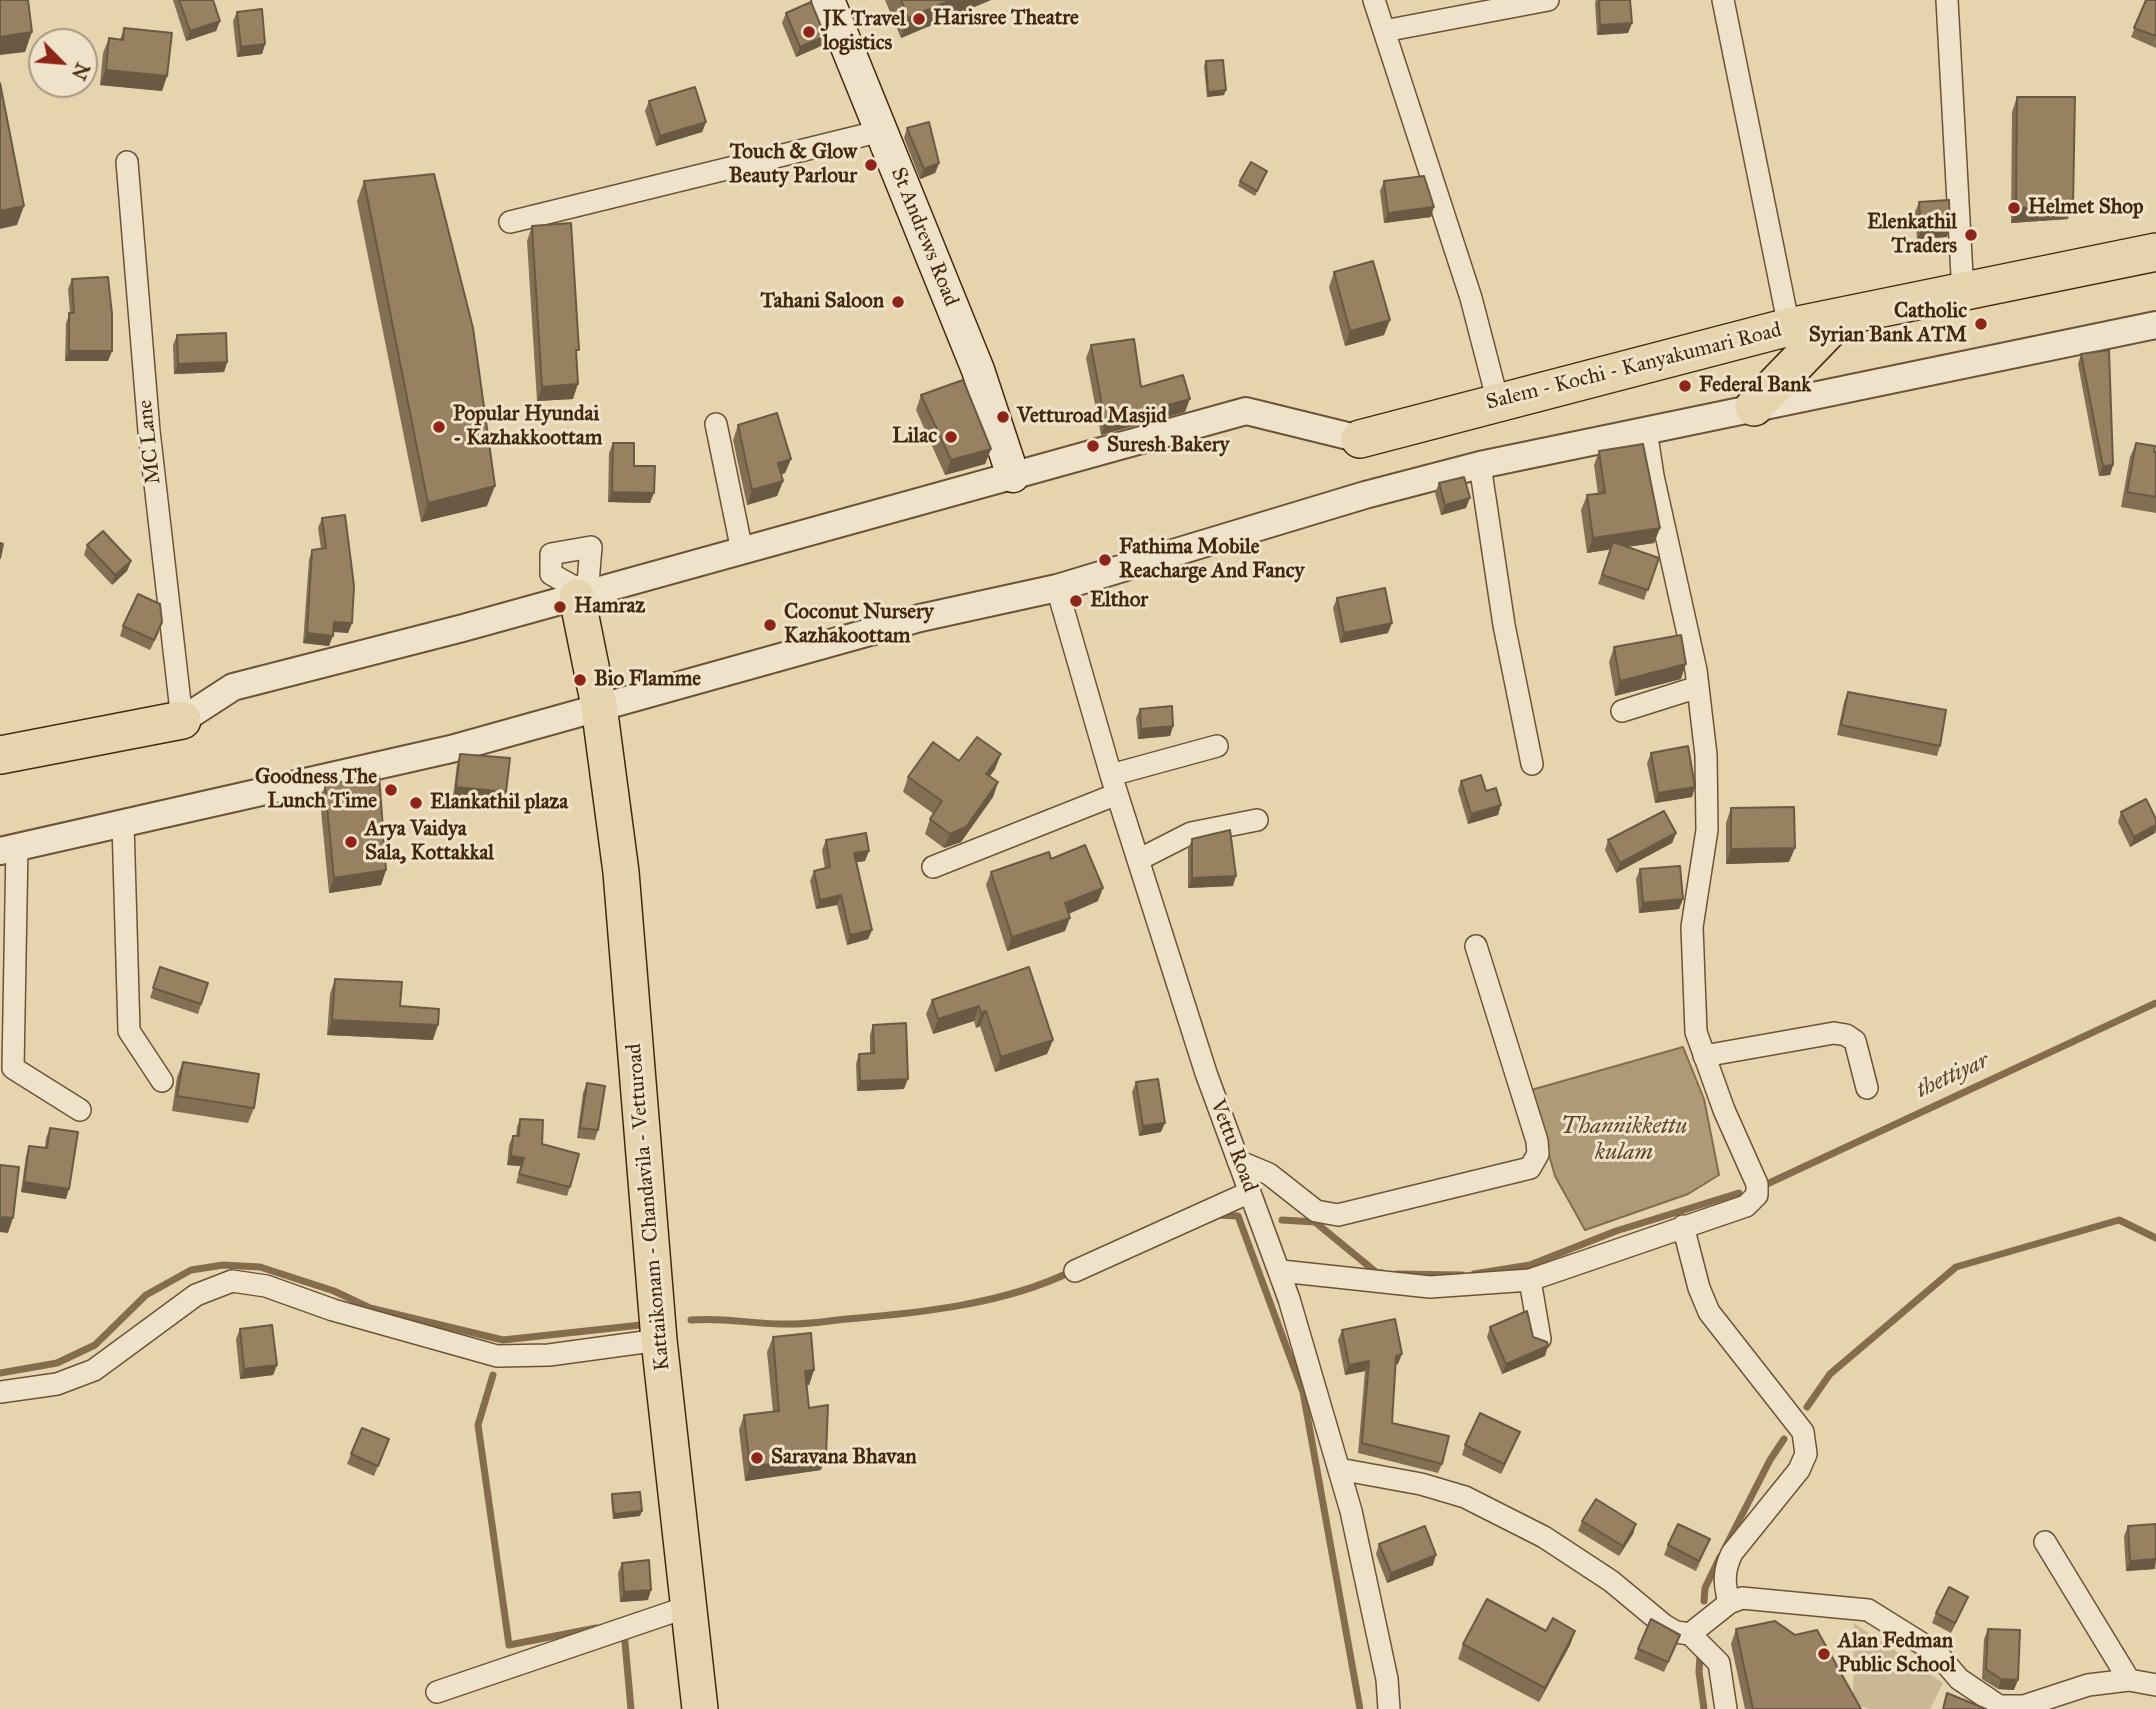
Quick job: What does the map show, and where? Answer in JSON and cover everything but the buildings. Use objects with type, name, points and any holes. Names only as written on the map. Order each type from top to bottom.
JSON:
[{"type":"highway","name":"Salem - Kochi - Kanyakumari Road","points":[[1360,439],[1790,327],[1963,294],[2156,252]]},
{"type":"highway","points":[[1754,407],[1840,318]]},
{"type":"highway","points":[[0,755],[182,720]]},
{"type":"main road","name":"St Andrews Road","points":[[828,0],[978,370],[1013,476]]},
{"type":"main road","name":"Kattaikonam - Chandavila - Vetturoad","points":[[576,592],[599,706],[621,872],[659,1340],[700,1709]]},
{"type":"street","points":[[1374,0],[1471,298],[1498,402]]},
{"type":"street","points":[[1384,31],[1548,0]]},
{"type":"street","points":[[1723,0],[1790,327]]},
{"type":"street","points":[[1947,0],[1963,294]]},
{"type":"street","points":[[510,222],[881,131]]},
{"type":"street","name":"MC Lane","points":[[127,162],[149,431],[182,720]]},
{"type":"street","points":[[80,1110],[13,1068],[8,848],[451,749],[920,618],[1057,588],[1365,495],[1480,464],[2156,325]]},
{"type":"street","points":[[182,720],[233,687],[576,592],[741,551],[1246,411],[1360,439]]},
{"type":"street","points":[[716,424],[741,551]]},
{"type":"street","points":[[1280,1271],[1430,1287],[1530,1280],[1746,1206],[1757,1195],[1757,1184],[1724,1110],[1696,1032],[1692,927],[1707,830],[1706,755],[1698,687],[1653,476],[1646,430]]},
{"type":"street","points":[[1480,464],[1504,625],[1532,764]]},
{"type":"street","name":"Vettu Road","points":[[1057,588],[1114,785],[1206,1073],[1280,1271],[1339,1469],[1351,1511],[1387,1679],[1389,1709]]},
{"type":"street","points":[[1622,711],[1698,687]]},
{"type":"street","points":[[933,867],[1114,785],[1217,746]]},
{"type":"street","points":[[1138,860],[1191,833],[1257,820]]},
{"type":"street","points":[[123,823],[129,1031],[162,1080]]},
{"type":"street","points":[[1238,1160],[1269,1174],[1316,1211],[1338,1214],[1530,1168],[1538,1154],[1537,1141],[1476,946]]},
{"type":"street","points":[[1704,1056],[1834,1033],[1846,1035],[1855,1041],[1867,1088]]},
{"type":"street","points":[[1075,1271],[1250,1192]]},
{"type":"street","points":[[1683,1226],[1699,1288],[1709,1312],[1803,1432],[1806,1454],[1799,1470],[1732,1553],[1724,1581],[1729,1603]]},
{"type":"street","points":[[1530,1280],[1540,1339]]},
{"type":"street","points":[[0,1392],[57,1384],[94,1370],[196,1295],[232,1281],[265,1286],[371,1322],[498,1356],[549,1355],[659,1340]]},
{"type":"street","points":[[1339,1469],[1421,1484],[1465,1497],[1544,1537],[1611,1581],[1664,1625],[1676,1632],[1690,1634],[1719,1663],[1726,1709]]},
{"type":"street","points":[[2045,1542],[2129,1680]]},
{"type":"street","points":[[1690,1634],[1729,1603],[1750,1598],[1868,1610],[1937,1653],[1959,1679],[1999,1706],[2024,1706],[2088,1685],[2129,1680],[2156,1685]]},
{"type":"street","points":[[437,1692],[690,1606]]},
{"type":"shaded area","points":[[1854,1623],[1943,1683],[1930,1709],[1869,1709],[1853,1703]]},
{"type":"water","name":"Thannikkettu kulam","points":[[1683,1047],[1704,1099],[1719,1175],[1688,1194],[1585,1230],[1555,1176],[1531,1090]]},
{"type":"waterway","name":"thettiyar","points":[[1767,1184],[2156,1003]]},
{"type":"waterway","name":"thettiyar","points":[[1474,1274],[1530,1265],[1616,1231],[1739,1193]]},
{"type":"waterway","points":[[1216,1215],[1238,1216],[1303,1392],[1360,1709]]},
{"type":"waterway","points":[[1282,1220],[1315,1222],[1377,1273],[1382,1273]]},
{"type":"waterway","points":[[1807,1407],[1830,1374],[1956,1267],[2119,1220],[2156,1238]]},
{"type":"waterway","points":[[0,1373],[57,1363],[95,1345],[146,1295],[191,1270],[223,1265],[260,1267],[334,1291],[370,1308],[503,1340],[650,1324]]},
{"type":"waterway","points":[[691,1320],[798,1324],[903,1314],[962,1305],[1019,1292],[1072,1271]]},
{"type":"waterway","name":"thettiyar","points":[[1397,1274],[1462,1275]]},
{"type":"waterway","points":[[493,1375],[478,1425],[509,1645],[596,1628]]},
{"type":"waterway","points":[[1726,1546],[1770,1460],[1784,1439]]},
{"type":"waterway","points":[[1704,1601],[1705,1588],[1720,1557]]},
{"type":"waterway","points":[[624,1631],[631,1709]]},
{"type":"waterway","points":[[1700,1654],[1699,1672],[1704,1709]]},
{"type":"place","name":"Harisree Theatre","points":[[919,19]]},
{"type":"place","name":"JK Travel logistics","points":[[809,32]]},
{"type":"place","name":"Touch & Glow Beauty Parlour","points":[[871,165]]},
{"type":"place","name":"Helmet Shop","points":[[2014,208]]},
{"type":"place","name":"Elenkathil Traders","points":[[1971,235]]},
{"type":"place","name":"Tahani Saloon","points":[[898,302]]},
{"type":"place","name":"Catholic Syrian Bank ATM","points":[[1981,324]]},
{"type":"place","name":"Federal Bank","points":[[1685,386]]},
{"type":"place","name":"Vetturoad Masjid","points":[[1003,417]]},
{"type":"place","name":"Popular Hyundai - Kazhakkoottam","points":[[439,427]]},
{"type":"place","name":"Lilac","points":[[951,437]]},
{"type":"place","name":"Suresh Bakery","points":[[1093,446]]},
{"type":"place","name":"Fathima Mobile Reacharge And Fancy","points":[[1105,560]]},
{"type":"place","name":"Elthor","points":[[1076,601]]},
{"type":"place","name":"Hamraz","points":[[560,607]]},
{"type":"place","name":"Coconut Nursery Kazhakoottam","points":[[770,625]]},
{"type":"place","name":"Bio Flamme","points":[[580,680]]},
{"type":"place","name":"Goodness The Lunch Time","points":[[391,790]]},
{"type":"place","name":"Elankathil plaza","points":[[416,803]]},
{"type":"place","name":"Arya Vaidya Sala, Kottakkal","points":[[351,842]]},
{"type":"place","name":"Saravana Bhavan","points":[[757,1458]]},
{"type":"place","name":"Alan Fedman Public School","points":[[1824,1654]]}]
